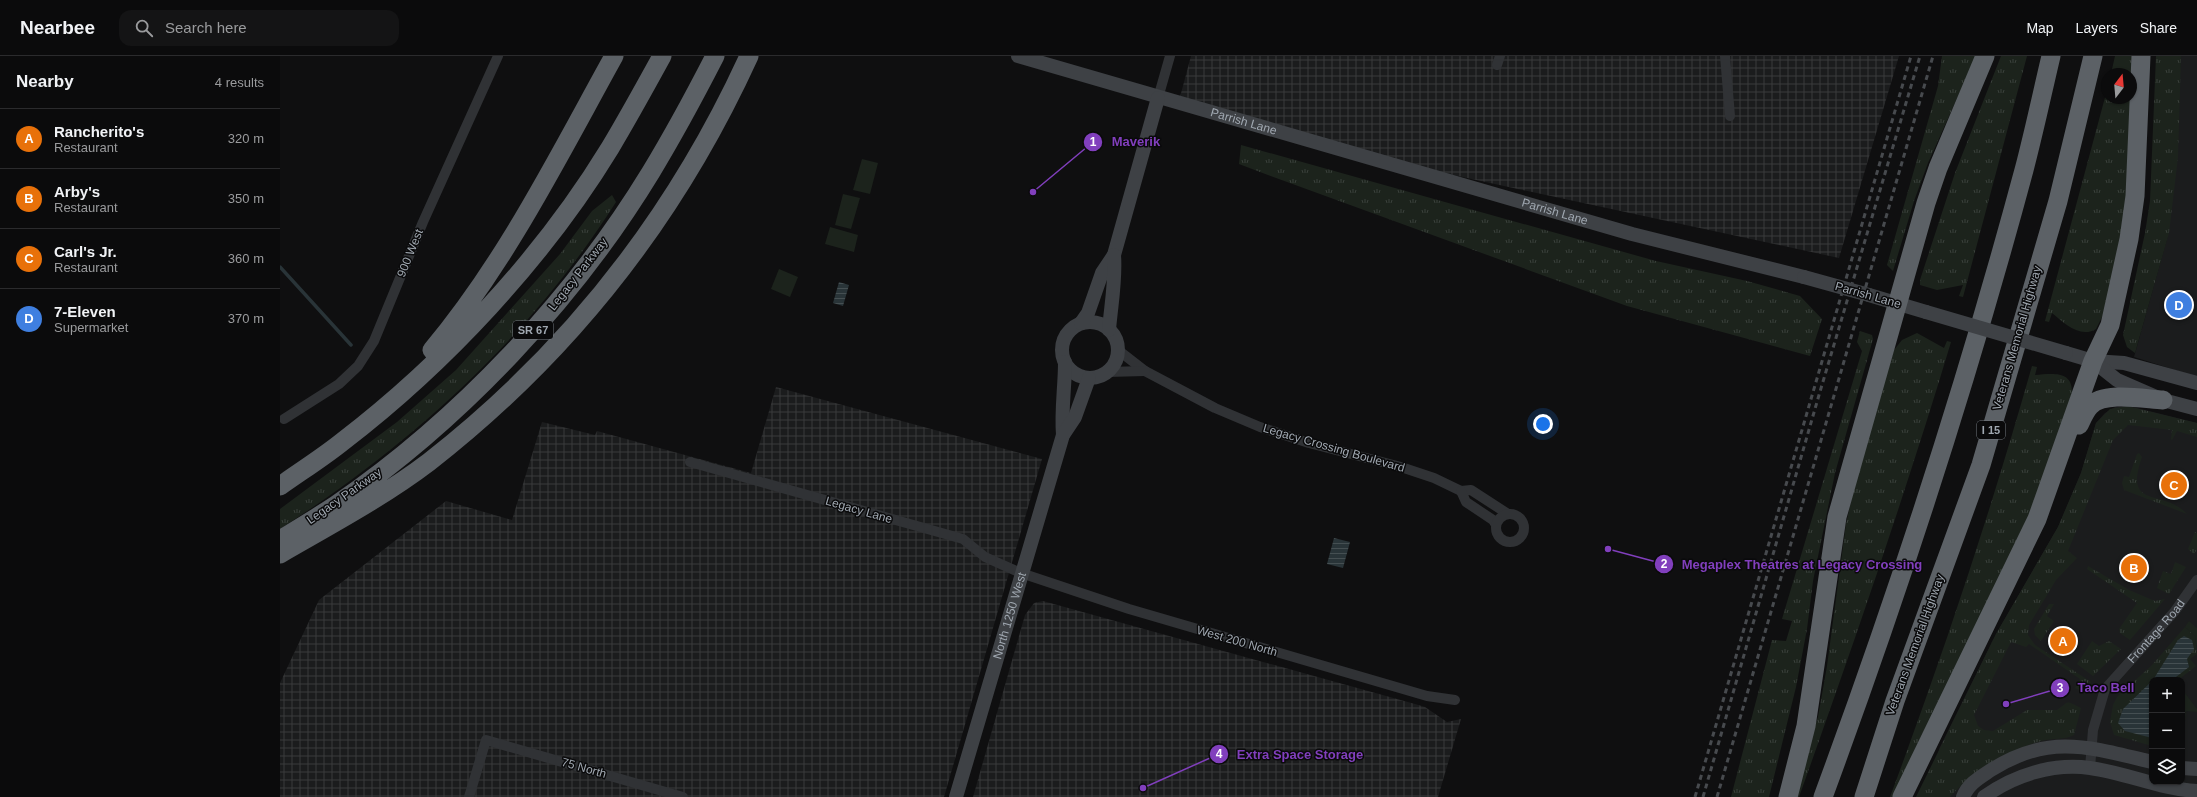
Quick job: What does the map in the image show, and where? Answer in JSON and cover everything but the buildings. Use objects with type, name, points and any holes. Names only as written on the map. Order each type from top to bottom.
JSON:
[{"type":"highway","points":[[341,443],[389,391],[430,351],[450,328],[490,273],[549,174],[614,56]]},
{"type":"highway","points":[[280,486],[341,443],[389,405],[469,328],[511,283],[559,221],[609,149],[662,56]]},
{"type":"highway","name":"Legacy Parkway","points":[[280,540],[336,505],[420,440],[483,382],[548,314],[588,264],[650,174],[676,130],[715,56]]},
{"type":"highway","points":[[280,554],[354,512],[428,463],[496,405],[576,325],[623,269],[665,209],[729,100],[749,56]]},
{"type":"highway","points":[[1788,797],[1806,726],[1837,517],[1897,303],[1938,168],[1985,56]]},
{"type":"highway","points":[[1823,797],[1874,659],[1946,438],[2024,169],[2051,56]]},
{"type":"highway","name":"Veterans Memorial Highway","points":[[1864,797],[1894,701],[1981,465],[2058,201],[2093,56]]},
{"type":"highway","points":[[1902,797],[2040,512],[2094,361],[2110,325],[2129,239],[2135,196],[2141,56]]},
{"type":"highway","points":[[2016,563],[2039,538],[2059,490],[2078,426],[2090,406],[2113,397],[2163,400]]},
{"type":"street","name":"900 West","points":[[284,419],[338,384],[358,366],[374,341],[422,222],[498,56]]},
{"type":"street","name":"Parrish Lane","points":[[1018,56],[1158,98],[1632,234],[1804,277],[2094,361],[2124,363],[2197,383]]},
{"type":"street","points":[[1144,371],[1107,372],[1089,378],[1076,374],[1065,362],[1062,352],[1066,335],[1074,327],[1081,323],[1088,314],[1102,273],[1114,255],[1170,56]]},
{"type":"street","points":[[1725,56],[1730,116]]},
{"type":"street","points":[[1109,330],[1111,300],[1116,276],[1114,255]]},
{"type":"street","points":[[1081,323],[1096,323],[1109,330],[1116,339],[1118,350],[1117,357],[1107,372]]},
{"type":"street","name":"Legacy Crossing Boulevard","points":[[1118,350],[1144,371],[1215,408],[1260,427],[1309,443],[1401,467],[1434,478],[1461,491],[1471,490],[1508,514],[1517,516],[1522,521],[1523,531],[1519,538],[1510,542],[1503,540],[1497,533],[1496,525],[1493,520],[1466,502],[1461,491]]},
{"type":"street","name":"Parrish Lane","points":[[2094,361],[2117,380],[2163,400],[2197,409]]},
{"type":"street","name":"North 1250 West","points":[[1063,435],[1062,415],[1065,388],[1065,362]]},
{"type":"street","name":"North 1250 West","points":[[956,797],[1063,435],[1075,417],[1089,378]]},
{"type":"street","name":"Legacy Lane","points":[[690,462],[963,539],[985,557],[1021,573]]},
{"type":"street","points":[[1496,525],[1498,520],[1508,514]]},
{"type":"street","name":"West 200 North","points":[[1021,573],[1090,594],[1129,609],[1427,696],[1455,700]]},
{"type":"street","name":"Frontage Road","points":[[2090,768],[2093,730],[2105,689],[2176,610],[2197,580]]},
{"type":"street","name":"75 North","points":[[469,797],[486,740],[683,797]]},
{"type":"street","points":[[1963,797],[1966,788],[1995,768],[2020,755],[2064,746],[2092,747],[2149,761]]},
{"type":"street","points":[[1984,797],[2015,779],[2029,774],[2059,768],[2090,768],[2159,786],[2197,791]]},
{"type":"street","points":[[2185,768],[2197,769]]},
{"type":"shaded area","points":[[1191,56],[1899,56],[1839,258],[1444,173],[1180,97]]},
{"type":"shaded area","points":[[2181,56],[2197,56],[2197,377],[2134,357],[2167,239]]},
{"type":"shaded area","points":[[839,282],[849,285],[843,306],[833,303]]},
{"type":"shaded area","points":[[776,387],[1042,459],[944,797],[280,797],[280,683],[319,600],[446,501],[512,520],[542,422],[595,435],[597,431],[751,473]]},
{"type":"shaded area","points":[[2115,407],[2133,407],[2197,423],[2197,797],[1930,797],[1939,749],[1996,634],[2058,527],[2081,473],[2096,423],[2105,413]]},
{"type":"shaded area","points":[[1334,538],[1350,542],[1343,568],[1327,564]]},
{"type":"shaded area","points":[[1043,601],[1415,704],[1425,707],[1447,722],[1461,719],[1438,797],[973,797],[1025,615],[1034,603]]},
{"type":"shaded area","points":[[2184,636],[2192,640],[2194,649],[2187,659],[2189,667],[2176,677],[2155,677],[2178,640]]},
{"type":"shaded area","points":[[2149,684],[2149,737],[2125,731],[2118,723],[2123,709]]},
{"type":"green space","points":[[1942,56],[1976,56],[1928,163],[1914,201],[1893,271],[1887,265],[1938,86]]},
{"type":"green space","points":[[2001,56],[2027,56],[1963,297],[1959,296],[1963,285],[1937,290],[1920,285],[1920,280],[1955,173]]},
{"type":"green space","points":[[2115,56],[2134,56],[2133,68],[2112,68]]},
{"type":"green space","points":[[2156,56],[2181,56],[2178,157],[2169,233],[2135,353],[2127,347],[2123,335],[2145,233],[2150,201]]},
{"type":"green space","points":[[2103,104],[2132,104],[2126,213],[2105,311],[2096,329],[2090,332],[2078,331],[2072,328],[2052,313],[2049,322],[2045,321]]},
{"type":"green space","points":[[1241,145],[1656,261],[1747,281],[1800,296],[1822,319],[1810,356],[1627,306],[1260,172],[1239,164]]},
{"type":"green space","points":[[862,159],[878,163],[870,194],[853,190]]},
{"type":"green space","points":[[843,194],[860,198],[851,229],[835,225]]},
{"type":"green space","points":[[612,195],[616,202],[583,251],[547,297],[508,342],[466,384],[376,461],[329,496],[280,529],[280,509],[397,422],[456,370],[560,254],[592,211]]},
{"type":"green space","points":[[830,227],[858,235],[854,252],[825,244]]},
{"type":"green space","points":[[779,269],[798,277],[790,297],[771,289]]},
{"type":"green space","points":[[1860,331],[1872,335],[1873,339],[1835,473],[1813,581],[1807,629],[1796,687],[1769,797],[1731,797],[1772,640],[1786,641],[1792,621],[1782,619],[1862,351],[1857,342]]},
{"type":"green space","points":[[1917,333],[1944,348],[1947,341],[1951,342],[1859,627],[1799,797],[1790,797],[1818,717],[1827,666],[1846,524],[1858,469],[1894,350],[1902,340]]},
{"type":"green space","points":[[2032,366],[2037,367],[2035,375],[2054,374],[2065,377],[2069,380],[2072,392],[2040,496],[1914,751],[1894,797],[1890,797],[1966,583]]},
{"type":"green space","points":[[2127,406],[2197,423],[2197,437],[2177,431],[2172,440],[2172,430],[2128,425],[2113,440],[2068,551],[2077,558],[2056,580],[2029,625],[2028,635],[2035,645],[2091,682],[2086,693],[2075,688],[2080,679],[2029,644],[2026,647],[2011,642],[1974,715],[1978,726],[1984,730],[1993,731],[2027,710],[2057,710],[2066,703],[2069,703],[2081,708],[2074,735],[2067,738],[2041,741],[2004,756],[1980,770],[1959,787],[1950,797],[1916,797],[1996,634],[2058,527],[2081,473],[2096,423],[2110,409]]},
{"type":"green space","points":[[2139,453],[2142,457],[2137,474],[2138,485],[2142,492],[2148,496],[2177,506],[2187,514],[2124,490],[2122,483],[2124,476],[2129,477],[2137,454]]},
{"type":"green space","points":[[2195,532],[2197,533],[2197,549],[2194,554],[2188,549]]},
{"type":"green space","points":[[2175,562],[2186,567],[2169,594],[2157,588],[2163,571],[2171,574]]},
{"type":"green space","points":[[2088,566],[2129,590],[2155,601],[2165,599],[2130,640],[2120,633],[2119,629],[2137,603],[2087,569]]},
{"type":"green space","points":[[2049,604],[2054,604],[2047,616],[2054,621],[2041,641],[2035,635],[2034,629]]},
{"type":"green space","points":[[2189,621],[2197,628],[2197,648],[2195,636],[2185,627]]},
{"type":"green space","points":[[2185,627],[2195,636],[2197,654],[2190,659],[2196,666],[2182,677],[2149,677],[2149,745],[2114,735],[2110,722],[2113,705],[2117,697],[2152,665]]},
{"type":"green space","points":[[2092,641],[2099,646],[2109,641],[2121,649],[2093,676],[2077,664]]},
{"type":"green space","points":[[2185,693],[2197,709],[2197,712],[2186,711],[2185,721]]},
{"type":"waterway","points":[[280,267],[351,345]]},
{"type":"railway","points":[[1695,797],[1911,56]]},
{"type":"railway","points":[[1703,797],[1819,395],[1920,56]]},
{"type":"railway","points":[[1717,797],[1933,56]]},
{"type":"place","name":"Maverik","points":[[1033,192]]},
{"type":"place","name":"7-Eleven","points":[[2179,305]]},
{"type":"place","name":"Carl's Jr.","points":[[2174,485]]},
{"type":"place","name":"Megaplex Theatres at Legacy Crossing","points":[[1608,549]]},
{"type":"place","name":"Arby's","points":[[2134,568]]},
{"type":"place","name":"Rancherito's","points":[[2063,641]]},
{"type":"place","name":"Taco Bell","points":[[2006,704]]},
{"type":"place","name":"Extra Space Storage","points":[[1143,788]]}]
